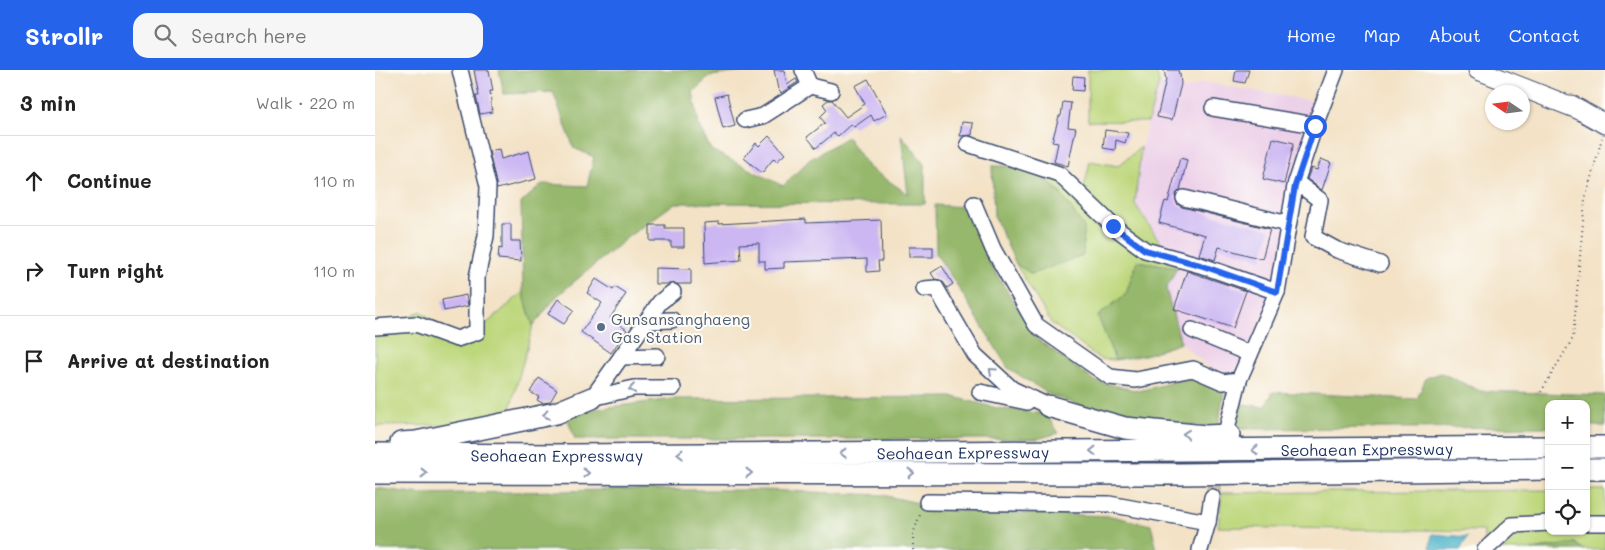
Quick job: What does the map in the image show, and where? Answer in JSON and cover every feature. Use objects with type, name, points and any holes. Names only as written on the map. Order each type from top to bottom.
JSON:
[{"type":"highway","points":[[375,445],[416,442],[556,413],[592,398]]},
{"type":"highway","points":[[1048,406],[1125,428],[1205,436],[1479,435],[1545,444]]},
{"type":"highway","name":"Seohaean Expressway","points":[[375,454],[582,454],[1545,445]]},
{"type":"highway","points":[[1590,447],[1605,447]]},
{"type":"highway","name":"Seohaean Expressway","points":[[375,473],[1179,474],[1545,469]]},
{"type":"highway","points":[[1590,469],[1605,469]]},
{"type":"main road","points":[[1477,70],[1580,110]]},
{"type":"main road","points":[[1511,70],[1580,110],[1604,130]]},
{"type":"street","points":[[375,327],[416,324],[457,339],[477,332],[477,277],[486,236],[488,186],[460,70]]},
{"type":"street","points":[[803,70],[810,86]]},
{"type":"street","points":[[1227,429],[1239,380],[1277,292],[1296,182],[1336,70]]},
{"type":"street","points":[[745,120],[763,116],[810,86],[831,91]]},
{"type":"street","points":[[1213,108],[1315,126]]},
{"type":"street","points":[[968,144],[1059,174],[1113,226],[1145,250],[1200,265],[1277,292]]},
{"type":"street","points":[[1296,182],[1320,200],[1313,237],[1337,250],[1380,264]]},
{"type":"street","points":[[1184,198],[1288,224]]},
{"type":"street","points":[[974,204],[993,249],[1036,324],[1110,377],[1136,380],[1193,369],[1223,382],[1239,380]]},
{"type":"street","points":[[924,288],[936,288],[945,317],[964,350],[1012,389],[1048,406]]},
{"type":"street","points":[[592,398],[660,302],[673,292]]},
{"type":"street","points":[[647,321],[672,320]]},
{"type":"street","points":[[1192,330],[1250,354]]},
{"type":"street","points":[[621,357],[657,356]]},
{"type":"street","points":[[592,398],[634,388],[673,388]]},
{"type":"street","points":[[980,392],[1048,406]]},
{"type":"street","points":[[1200,550],[1212,497]]},
{"type":"street","points":[[927,502],[1109,504],[1207,522]]},
{"type":"street","points":[[1485,550],[1512,525],[1545,523]]},
{"type":"street","points":[[1590,523],[1605,523]]},
{"type":"path","points":[[1541,392],[1573,338],[1585,199],[1604,130]]},
{"type":"path","points":[[913,550],[913,534],[923,506],[927,502]]},
{"type":"shaded area","points":[[1203,82],[1318,102],[1271,295],[1236,378],[1220,377],[1181,343],[1166,289],[1183,256],[1162,245],[1135,204],[1141,147],[1159,83],[1187,89]]},
{"type":"green space","points":[[499,70],[748,70],[710,76],[693,92],[699,126],[711,150],[783,186],[809,160],[847,137],[868,167],[908,194],[901,135],[925,164],[925,204],[675,203],[629,236],[557,296],[533,326],[523,292],[521,203],[542,184],[587,186],[594,157],[574,148],[553,92],[504,94]]},
{"type":"green space","points":[[1088,70],[1156,70],[1159,83],[1148,122],[1088,121]]},
{"type":"green space","points":[[1141,147],[1135,204],[1162,245],[1183,255],[1177,267],[1137,261],[1126,294],[1098,316],[1115,360],[1100,359],[1051,323],[1016,264],[1032,274],[1062,194],[1042,176],[1084,188],[1090,161],[1118,166]]},
{"type":"green space","points":[[992,166],[1009,166],[1042,176],[1061,194],[1084,227],[1083,255],[1032,274],[1016,264],[994,216]]},
{"type":"green space","points":[[935,205],[965,207],[990,264],[1037,339],[1095,381],[1139,391],[1189,378],[1224,391],[1218,427],[1127,421],[1052,396],[1008,368],[936,254]]},
{"type":"green space","points":[[1137,261],[1177,267],[1166,289],[1181,343],[1145,355],[1115,360],[1098,316],[1126,294]]},
{"type":"green space","points":[[523,292],[533,326],[510,409],[458,425],[375,426],[375,338],[380,333],[421,311],[463,344]]},
{"type":"green space","points":[[1441,373],[1480,391],[1605,395],[1605,426],[1590,426],[1590,400],[1545,400],[1545,427],[1233,429],[1242,404],[1265,407],[1273,392],[1417,399],[1426,378]]},
{"type":"green space","points":[[954,397],[997,408],[1046,414],[1059,433],[1037,439],[575,439],[567,417],[595,409],[673,399]]},
{"type":"green space","points":[[375,488],[421,494],[606,490],[764,490],[882,495],[954,511],[1111,516],[1151,525],[1157,550],[375,550]]},
{"type":"green space","points":[[1545,490],[1545,535],[1590,535],[1590,490],[1605,490],[1605,550],[1584,550],[1575,543],[1532,550],[1483,550],[1484,531],[1218,527],[1222,493]]},
{"type":"green space","points":[[1575,543],[1584,550],[1532,550]]},
{"type":"water","points":[[1432,534],[1468,537],[1460,550],[1434,550],[1430,547]]},
{"type":"building","points":[[474,70],[489,70],[493,91],[490,91],[492,112],[480,114],[476,96],[479,96]]},
{"type":"building","points":[[774,70],[784,70],[787,85],[796,79],[798,82],[781,93],[778,89]]},
{"type":"building","points":[[1164,70],[1178,70],[1180,74],[1181,84],[1172,120],[1157,117],[1166,80]]},
{"type":"building","points":[[1236,70],[1249,70],[1245,83],[1234,81]]},
{"type":"building","points":[[1073,76],[1084,77],[1083,91],[1072,90]]},
{"type":"building","points":[[868,79],[887,114],[874,121],[871,115],[854,127],[851,124],[838,136],[834,133],[816,148],[807,137],[825,123],[820,117],[827,110],[823,104],[828,100],[832,100],[846,117],[865,104],[855,86]]},
{"type":"building","points":[[727,94],[735,126],[723,129],[715,97]]},
{"type":"building","points":[[1063,102],[1071,103],[1068,127],[1076,128],[1068,166],[1054,162],[1058,143],[1052,142],[1059,116],[1061,116]]},
{"type":"building","points":[[962,122],[973,123],[972,135],[960,136]]},
{"type":"building","points":[[1105,130],[1128,133],[1125,143],[1116,140],[1115,150],[1103,148]]},
{"type":"building","points":[[769,136],[785,154],[777,161],[774,158],[762,173],[744,158],[756,143],[759,146]]},
{"type":"building","points":[[1273,138],[1294,143],[1284,184],[1263,179]]},
{"type":"building","points":[[499,149],[501,159],[529,151],[536,179],[497,189],[489,151]]},
{"type":"building","points":[[1180,158],[1187,160],[1180,190],[1175,196],[1177,204],[1182,207],[1270,229],[1262,259],[1219,247],[1215,260],[1199,255],[1205,235],[1159,223],[1165,201],[1168,202]]},
{"type":"building","points":[[1321,159],[1331,163],[1322,190],[1307,179],[1311,168],[1317,170]]},
{"type":"building","points":[[806,219],[806,223],[881,220],[882,261],[878,261],[879,271],[867,272],[867,259],[784,262],[784,268],[765,269],[765,261],[759,261],[759,243],[740,244],[741,260],[705,263],[704,223],[719,222],[719,224]]},
{"type":"building","points":[[502,224],[511,224],[511,241],[520,241],[521,261],[498,259],[499,248],[502,249]]},
{"type":"building","points":[[650,225],[665,225],[665,228],[684,228],[684,247],[671,247],[671,241],[650,241]]},
{"type":"building","points":[[909,247],[933,247],[933,257],[909,257]]},
{"type":"building","points":[[942,266],[953,284],[947,288],[940,280],[935,279],[931,273]]},
{"type":"building","points":[[655,268],[691,269],[691,284],[655,284]]},
{"type":"building","points":[[1187,271],[1246,291],[1233,328],[1174,309]]},
{"type":"building","points":[[596,279],[613,290],[615,287],[626,294],[610,318],[627,330],[611,353],[581,332],[602,303],[587,293]]},
{"type":"building","points":[[466,295],[468,306],[444,311],[442,300]]},
{"type":"building","points":[[558,299],[574,310],[564,324],[548,314]]},
{"type":"building","points":[[539,378],[557,390],[550,402],[542,403],[537,400],[539,397],[530,392]]},
{"type":"tunnel","points":[[1212,497],[1224,440]]},
{"type":"place","name":"Gunsansanghaeng Gas Station","points":[[601,327]]},
{"type":"route","points":[[1113,226],[1145,250],[1200,265],[1277,292],[1295,186],[1315,126]]}]
